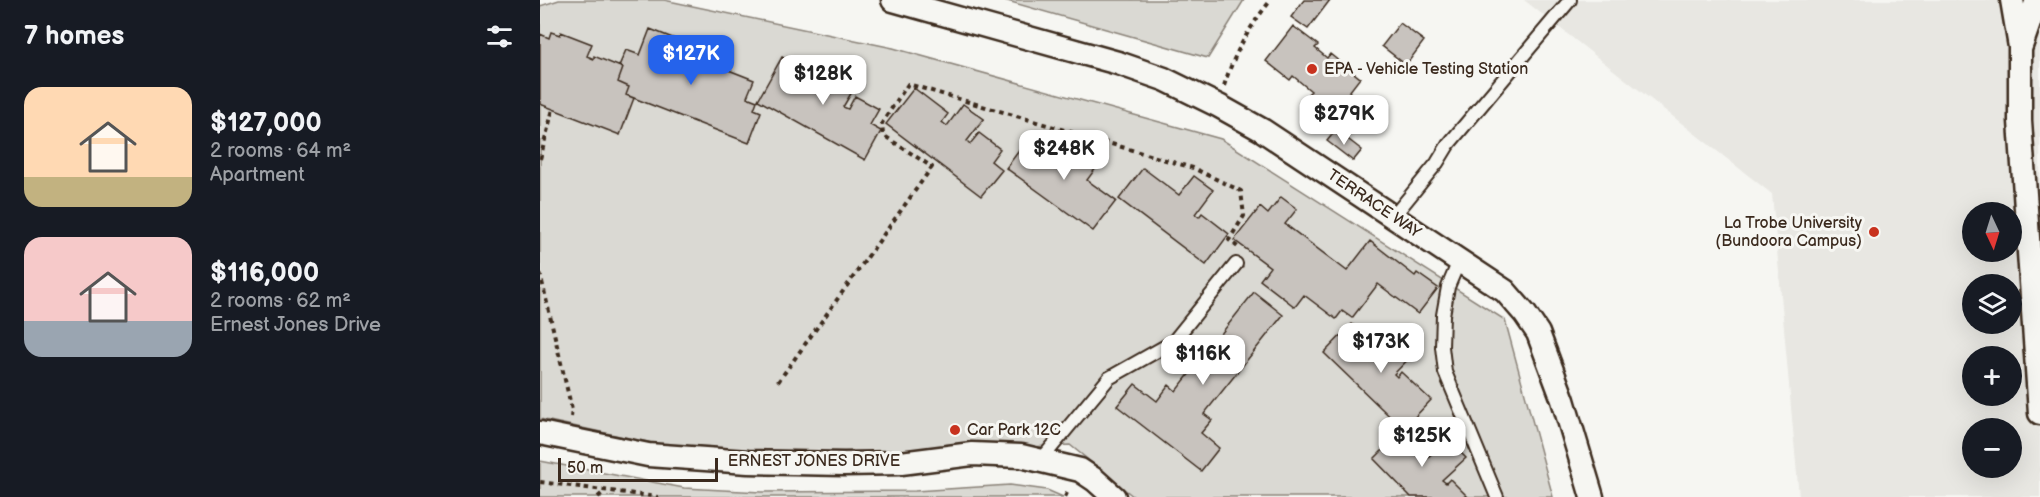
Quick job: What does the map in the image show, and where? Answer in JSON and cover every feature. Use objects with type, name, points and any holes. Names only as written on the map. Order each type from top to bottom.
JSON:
[{"type":"street","name":"TERRACE WAY","points":[[893,0],[1118,63],[1164,79],[1262,129],[1505,291],[1538,333],[1563,400],[1592,497]]},
{"type":"street","points":[[2012,0],[2020,49],[2020,121],[2040,412]]},
{"type":"street","points":[[2020,49],[2037,0]]},
{"type":"street","name":"ERNEST JONES DRIVE","points":[[540,433],[648,455],[748,462],[890,463],[994,454],[1041,460],[1080,470],[1114,497]]},
{"type":"lane","points":[[1393,217],[1449,145],[1570,0]]},
{"type":"lane","points":[[1460,261],[1448,287],[1443,315],[1442,347],[1445,372],[1497,497]]},
{"type":"lane","points":[[1041,460],[1109,378],[1173,342],[1236,264]]},
{"type":"path","points":[[1219,106],[1235,54],[1271,0]]},
{"type":"path","points":[[778,382],[932,167],[884,135],[882,123],[908,84],[1193,168],[1241,191],[1244,216],[1229,240],[1245,253],[1236,264]]},
{"type":"path","points":[[540,159],[553,109]]},
{"type":"path","points":[[540,273],[572,410],[568,439]]},
{"type":"path","points":[[540,482],[658,497]]},
{"type":"path","points":[[598,497],[606,489]]},
{"type":"shaded area","points":[[559,0],[664,0],[893,48],[1221,139],[1505,320],[1553,497],[1134,497],[1070,445],[901,453],[690,451],[540,419],[540,6]]},
{"type":"shaded area","points":[[1004,0],[1244,0],[1208,58]]},
{"type":"shaded area","name":"La Trobe University (Bundoora Campus)","points":[[1524,0],[2040,0],[2040,497],[1799,497],[1772,194]]},
{"type":"shaded area","points":[[540,461],[684,488],[761,492],[915,491],[1010,485],[1047,490],[1063,497],[540,497]]},
{"type":"building","points":[[1304,0],[1330,0],[1308,29],[1291,17]]},
{"type":"building","points":[[1400,23],[1424,41],[1406,65],[1382,46]]},
{"type":"building","name":"EPA - Vehicle Testing Station","points":[[1293,26],[1318,45],[1315,48],[1327,58],[1330,54],[1360,78],[1333,113],[1308,94],[1311,91],[1293,76],[1290,80],[1266,61]]},
{"type":"building","points":[[650,29],[685,43],[676,65],[684,68],[694,42],[725,54],[719,68],[754,80],[747,97],[757,101],[754,109],[761,112],[749,143],[626,95],[629,87],[618,82],[623,68],[619,66],[626,50],[640,55]]},
{"type":"building","points":[[551,32],[560,35],[561,32],[592,44],[587,56],[594,59],[594,56],[623,68],[618,82],[629,87],[626,95],[634,98],[620,135],[540,104],[540,34],[549,38]]},
{"type":"building","points":[[782,57],[824,81],[817,92],[821,95],[837,68],[859,80],[843,107],[848,109],[855,96],[879,109],[870,125],[881,131],[865,160],[758,100]]},
{"type":"building","points":[[914,88],[948,114],[942,122],[947,126],[963,104],[984,119],[967,141],[970,144],[979,133],[1000,149],[991,161],[1002,170],[981,196],[886,124]]},
{"type":"building","points":[[1336,130],[1362,150],[1353,161],[1327,141]]},
{"type":"building","points":[[1030,136],[1059,157],[1055,163],[1062,168],[1080,143],[1102,160],[1087,180],[1116,201],[1093,231],[1006,168]]},
{"type":"building","points":[[1143,168],[1179,195],[1194,176],[1213,190],[1195,214],[1199,217],[1202,213],[1229,234],[1206,265],[1119,199]]},
{"type":"building","points":[[1281,197],[1297,209],[1285,224],[1347,271],[1370,241],[1415,276],[1417,273],[1438,288],[1418,314],[1378,284],[1352,318],[1342,311],[1336,319],[1304,295],[1295,307],[1260,280],[1270,267],[1234,240],[1260,207],[1268,214]]},
{"type":"building","points":[[1254,292],[1283,315],[1204,414],[1212,420],[1201,433],[1219,448],[1201,471],[1117,406],[1135,384],[1157,401],[1169,385],[1176,391]]},
{"type":"building","points":[[1352,324],[1377,349],[1396,330],[1417,350],[1394,374],[1397,377],[1401,372],[1431,400],[1413,419],[1419,426],[1410,436],[1324,353]]},
{"type":"building","points":[[1402,431],[1427,455],[1423,459],[1425,460],[1447,439],[1466,458],[1442,480],[1446,483],[1450,479],[1468,497],[1411,497],[1374,459]]},
{"type":"place","name":"EPA - Vehicle Testing Station","points":[[1312,69]]},
{"type":"place","name":"La Trobe University (Bundoora Campus)","points":[[1874,232]]},
{"type":"place","name":"Car Park 12C","points":[[955,430]]}]
